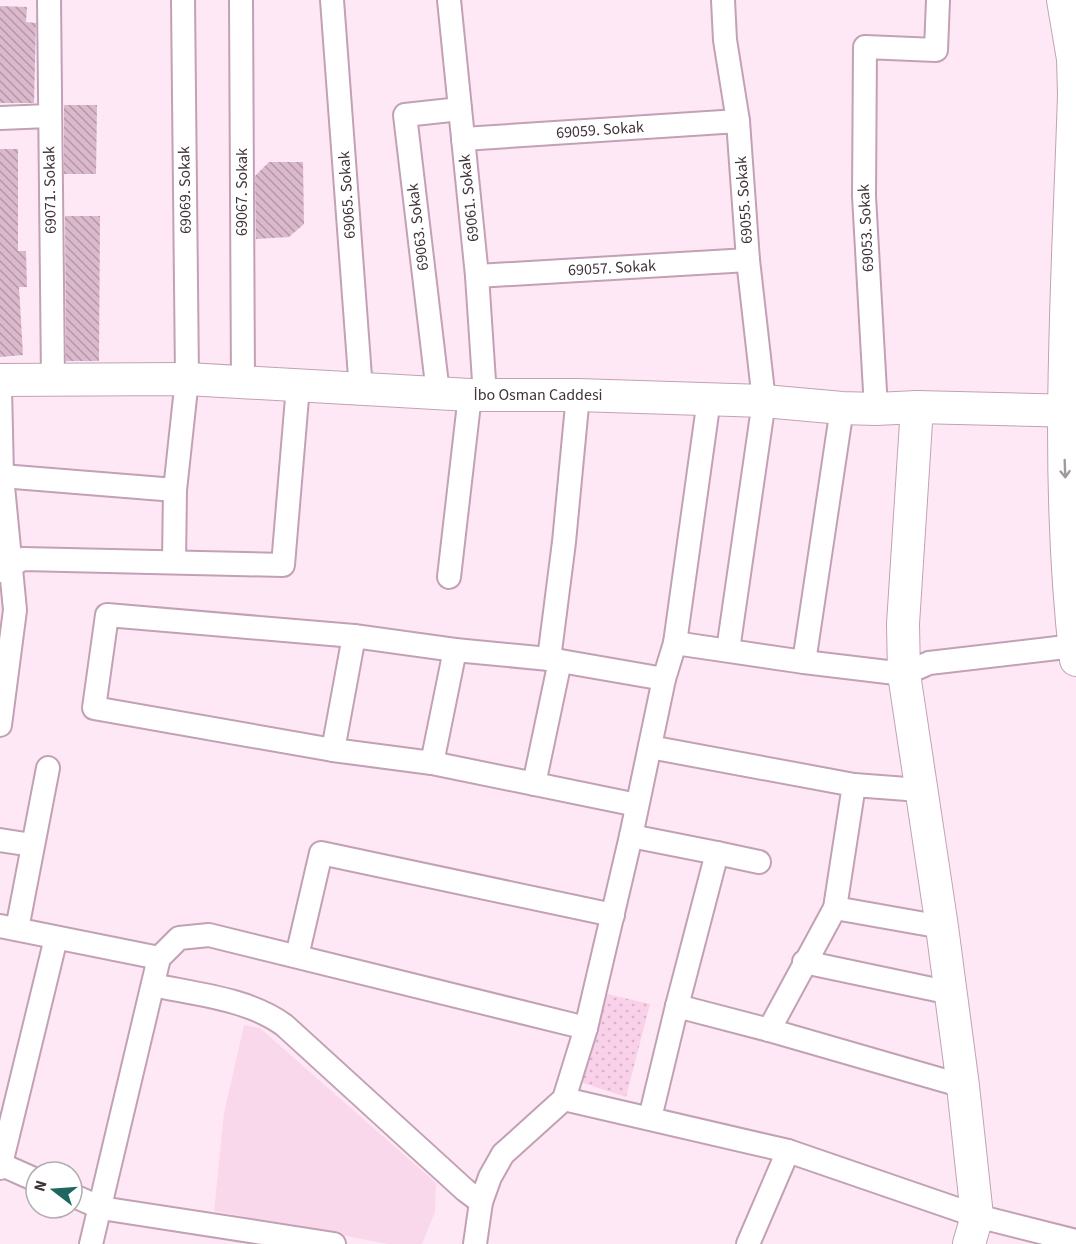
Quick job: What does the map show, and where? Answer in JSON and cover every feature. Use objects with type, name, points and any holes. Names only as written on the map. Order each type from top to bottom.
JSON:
[{"type":"main road","points":[[1063,0],[1073,59],[1074,95],[1070,411],[1066,510],[1075,653]]},
{"type":"main road","name":"İbo Osman Caddesi","points":[[0,380],[187,379],[243,384],[477,395],[709,399],[876,409],[917,407],[1070,411]]},
{"type":"main road","points":[[917,407],[903,624],[904,674],[963,1086],[973,1230]]},
{"type":"street","name":"69071. Sokak","points":[[49,0],[53,380]]},
{"type":"street","name":"69069. Sokak","points":[[174,562],[176,490],[187,379],[183,0]]},
{"type":"street","name":"69067. Sokak","points":[[241,0],[243,384]]},
{"type":"street","name":"69065. Sokak","points":[[332,0],[361,390]]},
{"type":"street","name":"69061. Sokak","points":[[448,577],[477,395],[477,276],[449,0]]},
{"type":"street","name":"69055. Sokak","points":[[723,0],[725,40],[738,121],[748,260],[764,401],[728,650]]},
{"type":"street","name":"69053. Sokak","points":[[876,409],[864,196],[865,47],[936,50],[938,0]]},
{"type":"street","name":"69063. Sokak","points":[[438,393],[405,115],[460,109]]},
{"type":"street","points":[[0,118],[49,116]]},
{"type":"street","name":"69059. Sokak","points":[[463,139],[738,121]]},
{"type":"street","name":"69057. Sokak","points":[[477,276],[748,260]]},
{"type":"street","points":[[5,568],[22,559],[284,565],[298,386]]},
{"type":"street","points":[[0,388],[5,568],[15,609],[0,725]]},
{"type":"street","points":[[534,784],[555,660],[578,395]]},
{"type":"street","points":[[475,1244],[481,1202],[490,1177],[503,1154],[564,1099],[586,1028],[631,836],[664,679],[675,643],[709,399]]},
{"type":"street","points":[[804,662],[842,408]]},
{"type":"street","points":[[2,476],[176,490]]},
{"type":"street","points":[[637,805],[432,763],[333,750],[94,708],[107,615],[354,636],[455,650],[555,660],[664,679]]},
{"type":"street","points":[[333,750],[354,636]]},
{"type":"street","points":[[675,643],[904,674],[929,663],[1075,653]]},
{"type":"street","points":[[432,763],[455,650]]},
{"type":"street","points":[[650,747],[854,785],[920,790]]},
{"type":"street","points":[[48,768],[32,846],[9,928],[159,958]]},
{"type":"street","points":[[769,1030],[835,908],[854,785]]},
{"type":"street","points":[[631,836],[759,862]]},
{"type":"street","points":[[0,840],[32,846]]},
{"type":"street","points":[[297,956],[321,853],[613,915]]},
{"type":"street","points":[[650,1118],[717,853]]},
{"type":"street","points":[[835,908],[942,927]]},
{"type":"street","points":[[91,1244],[159,958],[179,938],[209,935],[586,1028]]},
{"type":"street","points":[[24,1175],[1,1166],[56,938]]},
{"type":"street","points":[[804,962],[951,993]]},
{"type":"street","points":[[153,985],[253,1008],[272,1016],[293,1032],[465,1190],[481,1202]]},
{"type":"street","points":[[677,1006],[963,1086]]},
{"type":"street","points":[[564,1099],[788,1151],[973,1230],[1076,1240]]},
{"type":"street","points":[[748,1244],[788,1151]]},
{"type":"street","points":[[84,1200],[101,1208],[334,1244]]},
{"type":"shaded area","points":[[599,992],[650,1004],[626,1097],[574,1080]]},
{"type":"shaded area","points":[[244,1025],[260,1028],[436,1183],[435,1212],[422,1244],[388,1244],[214,1211],[224,1113]]},
{"type":"building","points":[[0,6],[27,7],[26,22],[36,23],[34,103],[0,103]]},
{"type":"building","points":[[64,105],[97,105],[96,174],[64,174]]},
{"type":"building","points":[[0,149],[18,149],[18,251],[26,251],[27,287],[19,287],[23,355],[0,357]]},
{"type":"building","points":[[269,162],[303,162],[304,224],[289,237],[256,239],[255,176]]},
{"type":"building","points":[[65,216],[100,216],[99,361],[66,361]]}]
